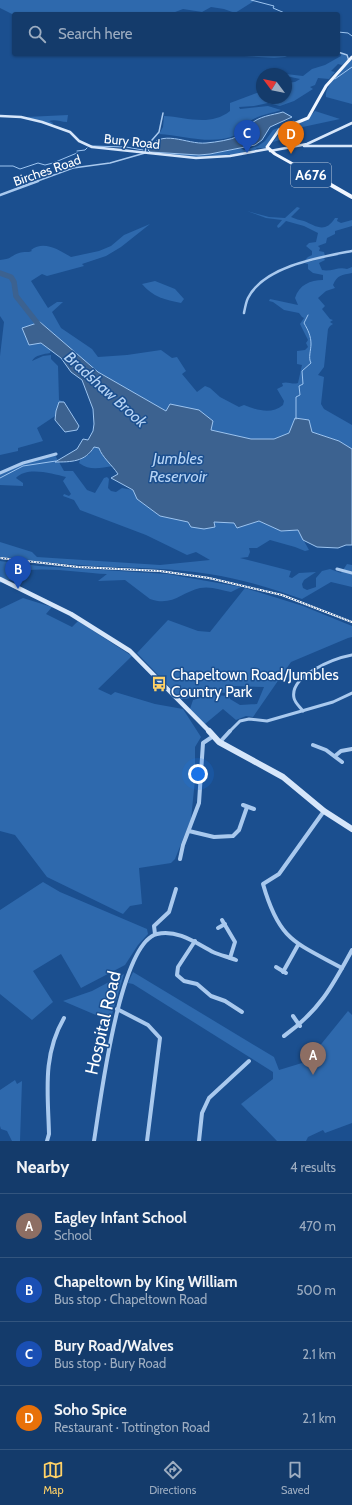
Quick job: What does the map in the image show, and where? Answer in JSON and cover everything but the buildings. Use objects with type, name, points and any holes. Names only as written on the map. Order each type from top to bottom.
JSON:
[{"type":"main road","points":[[269,150],[268,147],[279,130],[304,121],[310,116],[326,86],[352,57]]},
{"type":"main road","name":"Bury Road","points":[[0,116],[21,117],[42,122],[70,132],[78,141],[90,147],[196,158],[230,156],[303,145]]},
{"type":"main road","points":[[303,145],[352,123]]},
{"type":"main road","points":[[303,145],[352,146]]},
{"type":"main road","name":"A676","points":[[269,150],[352,197]]},
{"type":"main road","points":[[0,579],[71,614],[130,651],[212,737],[283,777],[324,811],[352,829]]},
{"type":"street","points":[[340,53],[347,56],[349,61]]},
{"type":"street","points":[[146,152],[146,147],[159,132],[163,113]]},
{"type":"street","name":"Birches Road","points":[[0,195],[73,168],[110,163],[146,152]]},
{"type":"street","points":[[244,312],[246,303],[251,294],[273,273],[291,266],[352,251]]},
{"type":"street","points":[[0,473],[23,463],[56,454]]},
{"type":"street","points":[[337,569],[352,573]]},
{"type":"street","points":[[303,711],[296,702],[294,696],[296,690],[307,674],[344,657],[352,656]]},
{"type":"street","points":[[219,742],[240,721],[249,719],[267,721],[303,711],[352,693]]},
{"type":"street","points":[[348,695],[352,699]]},
{"type":"street","points":[[180,859],[182,847],[199,804],[201,793],[203,743],[212,737]]},
{"type":"street","points":[[313,745],[326,750],[342,762]]},
{"type":"street","points":[[335,756],[341,751],[352,749]]},
{"type":"street","points":[[243,805],[254,809]]},
{"type":"street","points":[[189,831],[206,836],[225,838],[234,836],[239,830],[247,806]]},
{"type":"street","points":[[324,811],[279,874],[263,884],[268,905],[274,918],[287,937],[298,945],[342,968]]},
{"type":"street","name":"Hospital Road","points":[[94,1141],[108,1053],[120,999],[134,960],[147,940],[155,934],[154,926],[169,912],[176,890]]},
{"type":"street","points":[[222,920],[235,942],[230,958]]},
{"type":"street","points":[[218,928],[225,924]]},
{"type":"street","points":[[155,934],[165,933],[184,936],[214,952],[236,960]]},
{"type":"street","points":[[195,941],[178,967],[177,975],[184,981],[197,984],[211,996],[237,1006],[242,1012]]},
{"type":"street","points":[[276,967],[284,972],[298,945]]},
{"type":"street","points":[[284,1036],[300,1026],[321,1004],[352,950]]},
{"type":"street","points":[[117,1009],[131,1015],[157,1032],[160,1038],[147,1141]]},
{"type":"street","points":[[293,1016],[300,1026]]},
{"type":"street","points":[[47,1141],[49,1134],[47,1071],[56,1032],[64,1018]]},
{"type":"street","points":[[199,1141],[201,1118],[205,1104],[209,1098],[249,1061]]},
{"type":"shaded area","points":[[0,0],[254,1],[237,12],[211,7],[202,12],[183,9],[175,12],[12,12],[12,14],[0,8]]},
{"type":"shaded area","points":[[341,53],[346,56],[348,60],[342,65],[338,64],[331,71],[335,72],[329,79],[318,78],[315,85],[310,87],[313,89],[292,102],[292,82],[300,79],[292,77],[292,75],[303,76],[312,69],[325,65],[341,56]]},
{"type":"shaded area","points":[[244,56],[287,56],[274,58]]},
{"type":"shaded area","points":[[352,59],[352,104],[326,97],[326,93],[331,82]]},
{"type":"shaded area","points":[[256,93],[256,104],[263,104],[239,107],[240,109],[268,106],[281,110],[260,116],[247,123],[236,135],[217,140],[159,134],[163,127],[164,116],[198,120],[214,119],[230,111],[230,103]]},
{"type":"shaded area","points":[[272,104],[286,104],[280,106]]},
{"type":"shaded area","points":[[315,111],[340,119],[284,131],[282,134],[286,138],[273,142],[282,130],[305,121]]},
{"type":"shaded area","points":[[68,115],[67,122],[54,120],[49,121],[53,123],[52,125],[26,117]]},
{"type":"shaded area","points":[[293,120],[297,122],[277,130],[265,148],[256,148],[257,150],[230,156],[196,158],[148,152],[199,155],[240,148],[244,150],[258,146],[265,141],[273,130],[292,122]]},
{"type":"shaded area","points":[[297,207],[300,208],[291,217],[316,226],[328,226],[335,218],[338,218],[337,221],[341,223],[352,220],[352,226],[335,231],[335,234],[327,238],[326,243],[318,246],[320,248],[319,251],[324,252],[325,256],[306,261],[305,260],[312,255],[312,251],[306,246],[309,243],[316,242],[318,233],[304,226],[286,221],[278,228],[277,226],[282,220],[266,218],[247,211],[269,217],[285,218]]},
{"type":"shaded area","points":[[150,224],[121,247],[106,256],[82,264],[84,266],[47,276],[42,274],[31,281],[48,308],[57,302],[63,302],[52,312],[61,328],[92,349],[98,357],[127,355],[161,350],[172,358],[177,357],[186,371],[182,374],[197,392],[205,386],[210,388],[220,397],[239,407],[244,405],[264,411],[274,410],[283,405],[284,401],[277,389],[283,386],[282,383],[298,383],[302,365],[297,364],[297,351],[305,350],[308,347],[306,343],[308,340],[300,324],[304,318],[299,313],[284,310],[273,302],[269,301],[270,299],[298,305],[295,298],[302,287],[309,282],[323,280],[323,275],[313,273],[308,269],[308,264],[304,263],[324,258],[325,260],[319,263],[322,270],[341,268],[347,269],[352,267],[352,273],[338,277],[333,285],[335,288],[326,291],[318,298],[325,306],[322,309],[330,319],[333,320],[330,322],[333,324],[328,329],[324,367],[318,375],[324,377],[321,404],[324,409],[352,425],[352,449],[339,441],[312,432],[309,420],[295,418],[289,433],[274,439],[251,439],[211,430],[166,411],[98,372],[40,322],[22,329],[51,349],[50,353],[37,356],[32,361],[43,356],[51,355],[51,359],[58,366],[59,400],[64,402],[59,403],[55,416],[37,428],[43,441],[18,448],[18,451],[0,455],[0,356],[4,322],[0,316],[0,260],[4,260],[21,252],[30,252],[36,247],[41,246],[51,247],[71,257],[99,251],[111,246],[124,235]]},
{"type":"shaded area","points":[[155,281],[175,289],[184,299],[181,303],[165,299],[150,292],[142,284]]},
{"type":"shaded area","points":[[94,447],[99,448],[113,466],[91,468],[83,466],[79,463],[80,460],[90,454]]},
{"type":"shaded area","points":[[55,455],[64,471],[73,471],[87,490],[95,493],[104,478],[107,477],[109,479],[108,488],[111,491],[116,492],[122,488],[133,490],[134,493],[160,516],[215,527],[214,522],[234,523],[237,528],[259,521],[281,531],[298,530],[309,550],[305,551],[270,540],[257,548],[249,548],[250,552],[248,557],[240,558],[291,571],[289,577],[292,578],[299,573],[316,572],[304,580],[302,584],[303,588],[307,590],[316,587],[316,578],[322,571],[330,569],[341,573],[347,564],[352,565],[352,587],[331,582],[302,599],[233,578],[195,572],[166,569],[94,566],[0,557],[0,542],[32,552],[37,557],[160,565],[210,560],[196,552],[187,555],[146,535],[80,510],[74,500],[63,496],[64,494],[69,496],[71,494],[63,481],[66,477],[40,472],[27,472],[16,478],[23,483],[23,486],[0,485],[0,474],[16,466]]},
{"type":"shaded area","points":[[0,561],[39,566],[167,574],[241,587],[231,592],[212,588],[200,588],[171,600],[158,601],[150,599],[125,580],[98,581],[107,574],[59,570],[34,570],[13,573],[11,579],[0,583]]},
{"type":"shaded area","points":[[245,588],[303,606],[352,626],[352,637],[291,662],[253,717],[246,716],[236,720],[223,709],[205,724],[190,709],[193,700],[209,695],[229,696],[230,699],[240,705],[257,704],[264,687],[231,686],[229,692],[227,693],[211,692],[181,699],[137,653],[168,620],[198,631],[210,632]]},
{"type":"shaded area","points":[[23,598],[52,607],[46,614],[72,627],[78,621],[132,656],[98,689],[111,695],[115,692],[155,704],[183,709],[201,737],[195,747],[195,780],[191,819],[175,859],[171,863],[139,868],[142,904],[130,906],[123,914],[47,877],[15,835],[0,831],[0,609]]},
{"type":"shaded area","points":[[43,882],[60,892],[147,929],[148,934],[138,945],[125,965],[81,988],[61,954],[33,971],[53,1002],[32,1020],[0,994],[0,910]]},
{"type":"shaded area","points":[[133,972],[274,1057],[279,1070],[302,1063],[314,1053],[348,1011],[352,1015],[352,1123],[325,1133],[323,1130],[308,1137],[306,1141],[277,1141],[241,1104],[273,1079],[273,1072],[133,984],[128,983]]},
{"type":"shaded area","points":[[124,974],[110,1021],[63,1001],[92,991]]},
{"type":"shaded area","points":[[15,1080],[17,1084],[22,1081],[20,1141],[12,1141],[7,1131],[1,1129],[0,1126],[0,1090]]},
{"type":"water","points":[[283,112],[292,117],[270,127],[262,140],[255,145],[199,155],[150,152],[148,150],[153,143],[159,139],[167,138],[206,143],[232,139],[241,135],[253,122],[266,116]]},
{"type":"water","name":"Jumbles Reservoir","points":[[40,322],[98,372],[166,411],[170,404],[199,410],[213,421],[211,430],[251,439],[274,439],[289,433],[295,418],[309,420],[312,432],[339,441],[352,449],[352,545],[346,545],[338,548],[317,547],[303,540],[298,530],[281,531],[259,521],[237,528],[234,523],[214,522],[215,527],[204,529],[191,527],[188,522],[160,516],[137,499],[133,490],[111,478],[118,474],[102,455],[99,448],[94,447],[86,456],[77,460],[55,462],[77,449],[83,439],[88,440],[93,431],[93,409],[82,380],[71,372],[61,358],[41,343],[29,345],[22,328]]},
{"type":"water","points":[[59,402],[64,402],[79,426],[77,430],[65,432],[55,420]]},
{"type":"waterway","points":[[251,0],[274,6],[273,8],[282,12]]},
{"type":"waterway","points":[[340,32],[348,33],[352,36]]},
{"type":"waterway","points":[[335,79],[352,67]]},
{"type":"waterway","points":[[92,146],[126,147],[143,150]]},
{"type":"waterway","points":[[77,151],[85,150],[87,148]]},
{"type":"waterway","points":[[0,166],[13,166],[20,169],[38,163],[45,165],[77,153]]},
{"type":"waterway","name":"Bradshaw Brook","points":[[0,273],[11,277],[14,282],[16,296],[42,329]]},
{"type":"waterway","points":[[296,419],[296,397],[300,395],[299,386],[303,384],[302,371],[311,363],[310,338],[304,323],[308,315]]},
{"type":"waterway","points":[[0,478],[23,466],[56,461]]},
{"type":"railway","points":[[0,558],[78,567],[160,571],[209,578],[282,595],[352,622]]},
{"type":"place","name":"Bury Road/Walves","points":[[247,153]]},
{"type":"place","name":"Soho Spice","points":[[291,154]]},
{"type":"place","name":"Chapeltown by King William","points":[[18,589]]},
{"type":"place","name":"Chapeltown Road/Jumbles Country Park","points":[[159,684]]},
{"type":"place","name":"Eagley Infant School","points":[[313,1075]]}]
